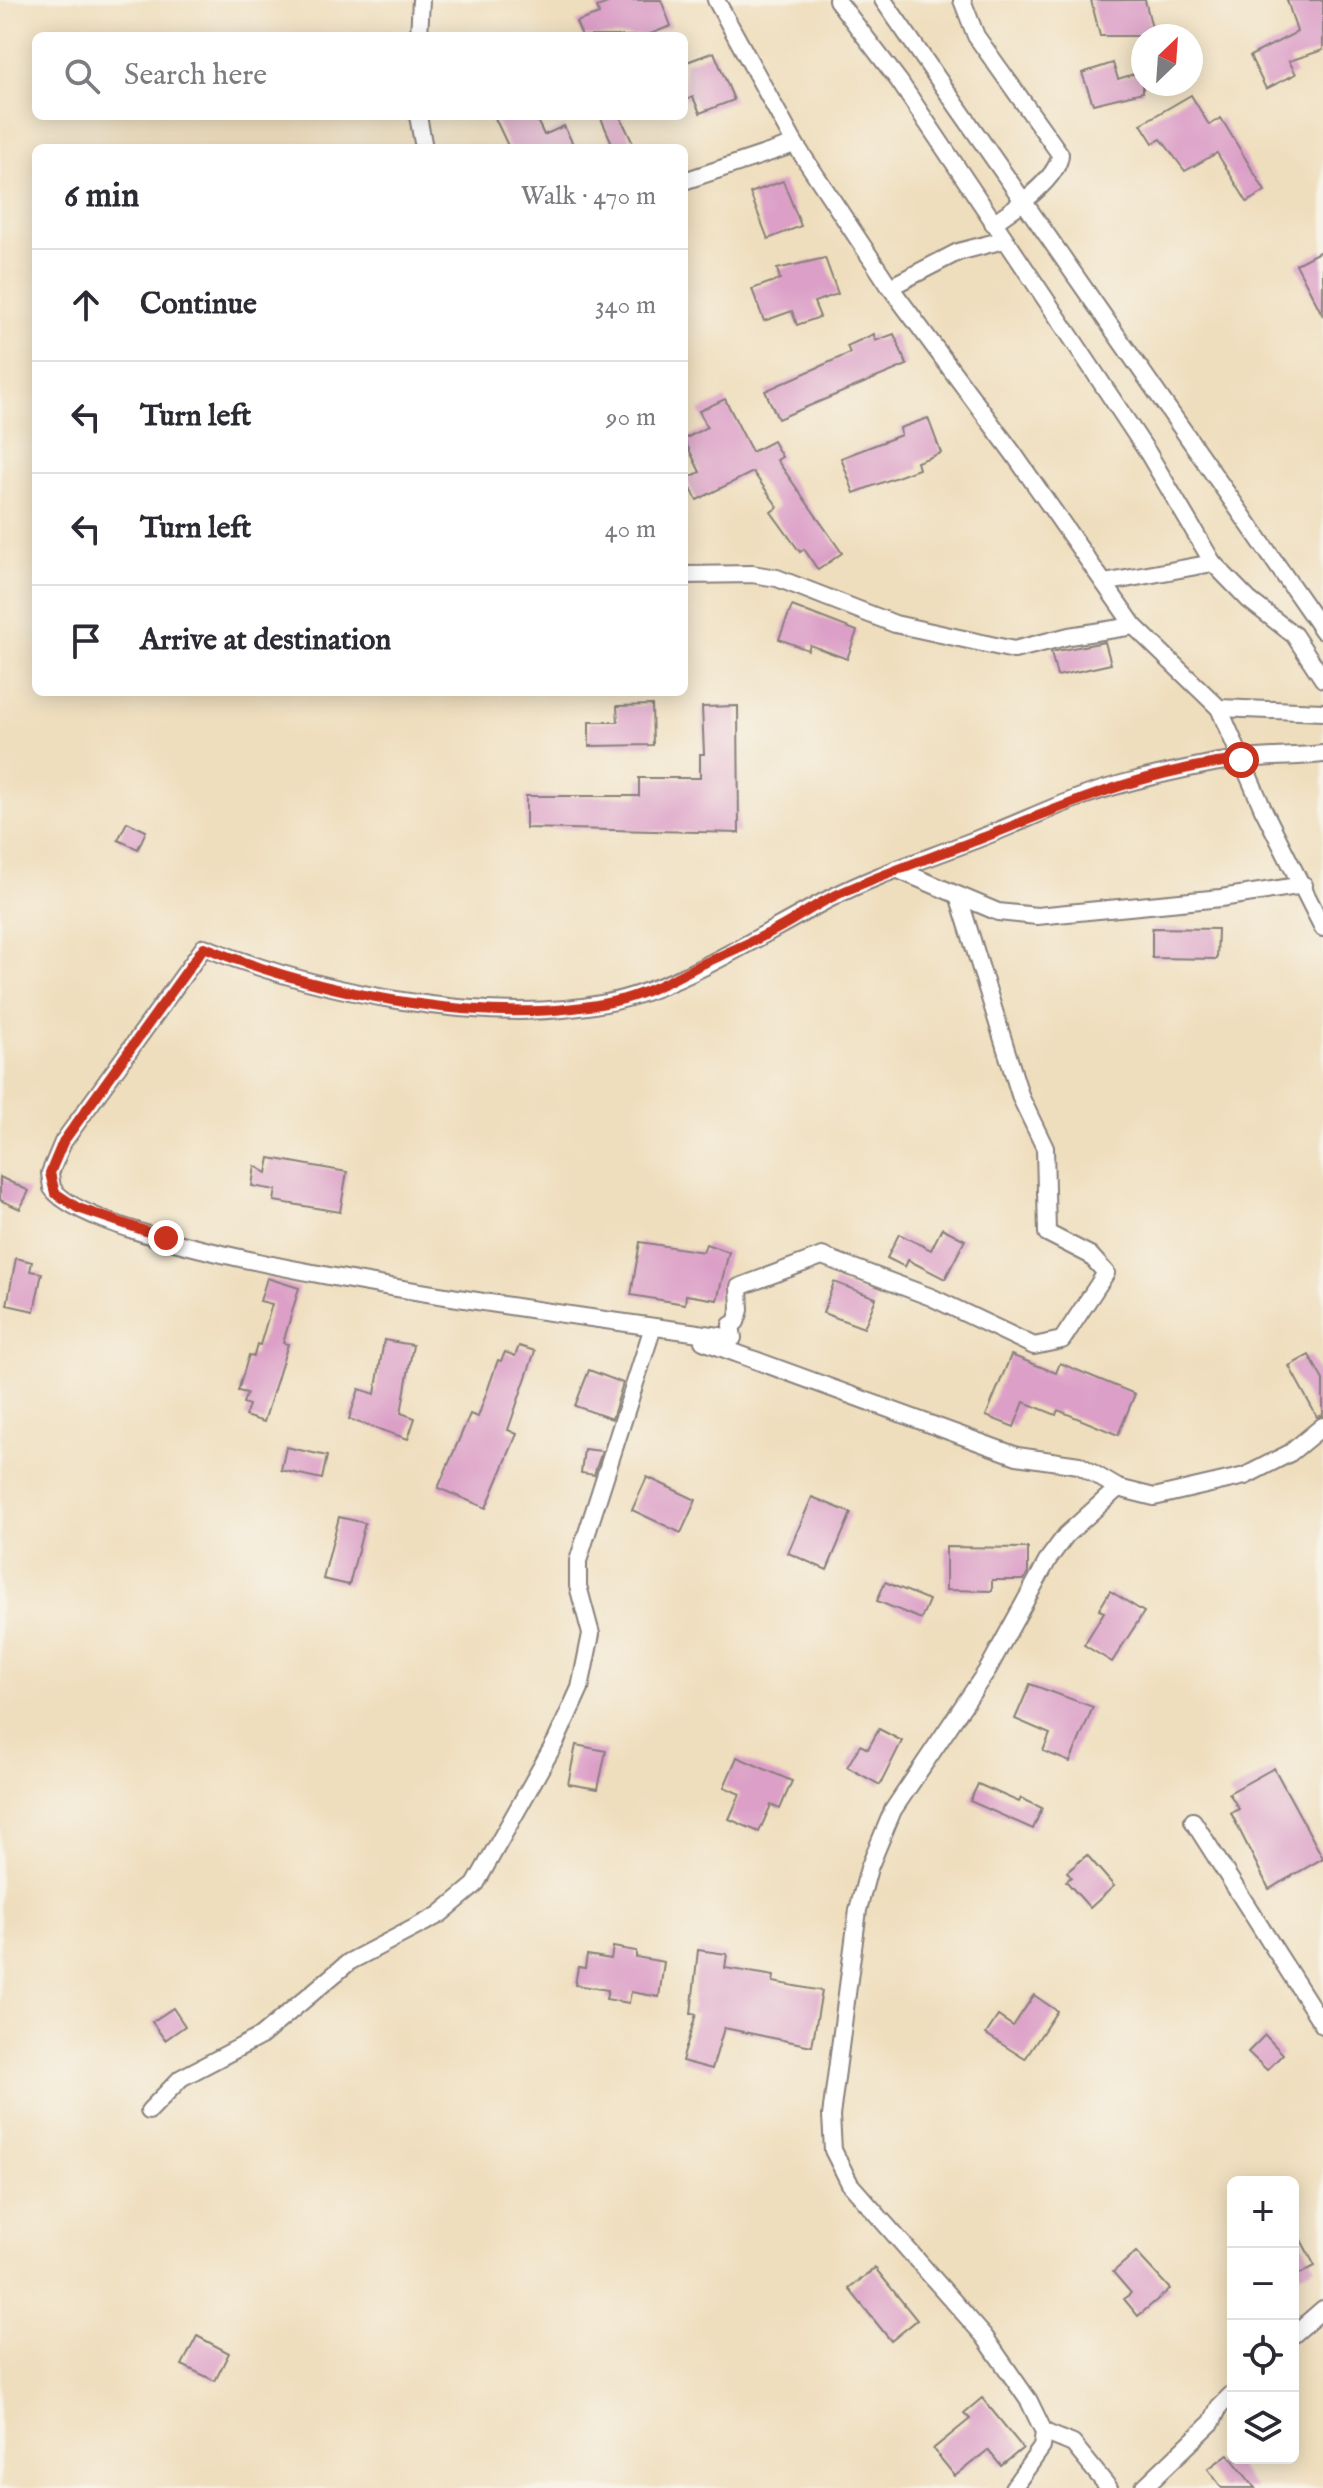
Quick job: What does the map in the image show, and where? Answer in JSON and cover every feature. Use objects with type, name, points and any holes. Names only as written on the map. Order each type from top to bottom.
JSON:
[{"type":"street","points":[[419,32],[421,0]]},
{"type":"street","points":[[716,0],[795,144],[890,287],[1013,453],[1134,626],[1219,708],[1241,760],[1321,921]]},
{"type":"street","points":[[837,0],[878,51],[1148,453],[1213,563],[1249,600],[1294,635],[1323,679]]},
{"type":"street","points":[[883,0],[1323,631]]},
{"type":"street","points":[[962,0],[976,36],[1060,154],[1055,170],[1024,201],[993,223]]},
{"type":"street","points":[[419,120],[423,144]]},
{"type":"street","points":[[688,180],[795,144]]},
{"type":"street","points":[[890,287],[958,252],[1004,240]]},
{"type":"street","points":[[1104,583],[1213,563]]},
{"type":"street","points":[[688,575],[752,574],[777,578],[895,624],[1014,650],[1069,636],[1134,626]]},
{"type":"street","points":[[1219,708],[1323,712]]},
{"type":"street","points":[[959,898],[1021,1098],[1045,1148],[1047,1233],[1090,1255],[1106,1273],[1062,1340],[1034,1346],[931,1297],[822,1256],[739,1287],[740,1310],[731,1325],[733,1338],[417,1293],[211,1250],[78,1208],[55,1193],[50,1173],[63,1142],[204,947],[251,966],[348,992],[446,1006],[577,1008],[628,998],[658,986],[769,934],[829,898],[1089,795],[1212,763],[1323,754]]},
{"type":"street","points":[[896,869],[998,912],[1051,916],[1304,885]]},
{"type":"street","points":[[1321,921],[1323,895]]},
{"type":"street","points":[[660,1329],[1017,1456],[1079,1465],[1118,1488],[1154,1497],[1245,1476],[1290,1453],[1323,1426]]},
{"type":"street","points":[[149,2111],[181,2078],[261,2036],[349,1962],[410,1932],[461,1899],[484,1872],[556,1741],[580,1688],[591,1645],[590,1623],[578,1586],[578,1561],[660,1329]]},
{"type":"street","points":[[1109,2488],[1073,2444],[1044,2432],[1029,2401],[984,2336],[850,2184],[833,2150],[831,2116],[858,1910],[869,1868],[893,1810],[988,1669],[1049,1558],[1066,1535],[1118,1488]]},
{"type":"street","points":[[1193,1821],[1323,2025]]},
{"type":"street","points":[[1299,2330],[1323,2309]]},
{"type":"street","points":[[1143,2488],[1212,2422],[1227,2399]]},
{"type":"street","points":[[1013,2488],[1036,2458],[1044,2432]]},
{"type":"building","points":[[615,0],[661,0],[671,26],[655,32],[580,32],[576,22],[599,14],[597,7]]},
{"type":"building","points":[[1091,0],[1145,0],[1151,24],[1131,24],[1131,36],[1100,36]]},
{"type":"building","points":[[1287,0],[1323,0],[1323,50],[1289,61],[1296,74],[1266,89],[1250,56],[1297,32]]},
{"type":"building","points":[[714,52],[734,100],[700,113],[693,97],[688,99],[688,62]]},
{"type":"building","points":[[1113,63],[1118,79],[1131,75],[1131,95],[1093,104],[1082,73]]},
{"type":"building","points":[[1192,96],[1209,125],[1221,118],[1265,191],[1247,202],[1217,153],[1185,171],[1161,139],[1153,143],[1141,124]]},
{"type":"building","points":[[496,120],[537,120],[544,135],[564,126],[573,144],[507,144]]},
{"type":"building","points":[[602,120],[622,120],[633,144],[612,144]]},
{"type":"building","points":[[783,181],[801,226],[768,239],[750,193]]},
{"type":"building","points":[[1323,250],[1323,316],[1296,264]]},
{"type":"building","points":[[825,258],[838,294],[814,302],[820,317],[797,325],[792,311],[764,321],[752,289],[780,279],[777,269]]},
{"type":"building","points":[[874,334],[875,341],[894,334],[907,365],[778,419],[765,391],[850,353],[847,346]]},
{"type":"building","points":[[725,399],[752,452],[773,441],[782,457],[777,460],[842,553],[818,570],[804,549],[800,552],[771,512],[778,507],[753,472],[697,500],[688,478],[700,472],[688,447],[688,437],[707,427],[699,411]]},
{"type":"building","points":[[928,418],[941,453],[917,462],[919,469],[854,493],[841,458],[901,435],[900,428]]},
{"type":"building","points":[[792,606],[857,631],[847,659],[810,645],[808,650],[779,639]]},
{"type":"building","points":[[1105,642],[1111,664],[1057,676],[1051,652]]},
{"type":"building","points":[[652,705],[653,745],[589,746],[589,722],[618,722],[617,706]]},
{"type":"building","points":[[738,706],[739,833],[526,828],[526,796],[639,796],[639,778],[700,778],[700,754],[704,754],[702,707]]},
{"type":"building","points":[[127,822],[146,831],[138,849],[118,840]]},
{"type":"building","points":[[1152,928],[1218,929],[1217,959],[1152,958]]},
{"type":"building","points":[[270,1158],[347,1172],[340,1212],[274,1201],[276,1190],[252,1186],[255,1166],[267,1173]]},
{"type":"building","points":[[0,1177],[29,1191],[20,1209],[0,1200]]},
{"type":"building","points":[[942,1228],[965,1240],[945,1279],[908,1260],[905,1267],[887,1258],[899,1234],[931,1250]]},
{"type":"building","points":[[640,1242],[703,1252],[706,1244],[729,1252],[717,1300],[686,1295],[685,1304],[631,1295]]},
{"type":"building","points":[[16,1258],[32,1262],[30,1271],[42,1273],[34,1311],[7,1305]]},
{"type":"building","points":[[267,1278],[299,1288],[283,1343],[288,1344],[264,1422],[245,1416],[249,1405],[243,1403],[247,1393],[238,1391],[249,1355],[254,1356],[257,1344],[260,1345],[272,1304],[260,1301]]},
{"type":"building","points":[[834,1282],[876,1298],[864,1328],[823,1313]]},
{"type":"building","points":[[384,1340],[413,1345],[401,1413],[415,1418],[408,1439],[349,1419],[359,1389],[375,1394]]},
{"type":"building","points":[[519,1346],[535,1351],[508,1430],[517,1434],[486,1508],[438,1488],[470,1414],[478,1417],[498,1360],[501,1361],[505,1352],[515,1356]]},
{"type":"building","points":[[1011,1355],[1056,1373],[1060,1363],[1135,1394],[1118,1435],[1058,1410],[1056,1415],[1024,1402],[1014,1427],[986,1416]]},
{"type":"building","points":[[1309,1355],[1323,1380],[1323,1415],[1317,1417],[1289,1366]]},
{"type":"building","points":[[589,1370],[623,1383],[612,1419],[575,1406]]},
{"type":"building","points":[[286,1447],[327,1456],[322,1479],[281,1470]]},
{"type":"building","points":[[584,1449],[602,1451],[594,1475],[581,1473]]},
{"type":"building","points":[[647,1477],[696,1500],[681,1533],[632,1510]]},
{"type":"building","points":[[812,1497],[851,1513],[827,1570],[788,1553]]},
{"type":"building","points":[[339,1517],[365,1523],[349,1585],[323,1579]]},
{"type":"building","points":[[946,1547],[1028,1548],[1028,1573],[1024,1580],[992,1580],[992,1591],[946,1590]]},
{"type":"building","points":[[885,1582],[929,1600],[921,1619],[877,1601]]},
{"type":"building","points":[[1110,1591],[1144,1612],[1112,1662],[1084,1645],[1104,1612],[1099,1610]]},
{"type":"building","points":[[1030,1684],[1093,1707],[1070,1762],[1043,1751],[1050,1734],[1015,1719]]},
{"type":"building","points":[[879,1729],[902,1741],[880,1785],[847,1767],[860,1745],[868,1749]]},
{"type":"building","points":[[576,1745],[606,1751],[598,1789],[568,1784]]},
{"type":"building","points":[[737,1757],[792,1781],[780,1809],[771,1805],[759,1832],[729,1819],[740,1794],[724,1787]]},
{"type":"building","points":[[1274,1768],[1323,1858],[1269,1889],[1231,1813],[1239,1809],[1229,1793]]},
{"type":"building","points":[[978,1784],[1019,1802],[1021,1798],[1042,1808],[1033,1829],[970,1801]]},
{"type":"building","points":[[1087,1855],[1114,1886],[1090,1908],[1066,1881],[1071,1877],[1067,1872]]},
{"type":"building","points":[[613,1947],[636,1951],[636,1957],[664,1962],[659,1997],[631,1992],[629,2003],[606,1999],[608,1990],[575,1985],[578,1967],[585,1968],[587,1955],[611,1959]]},
{"type":"building","points":[[698,1950],[727,1954],[725,1968],[774,1976],[773,1982],[822,1991],[812,2046],[724,2028],[712,2069],[682,2061],[696,2014],[691,2014]]},
{"type":"building","points":[[1034,1995],[1057,2011],[1025,2059],[986,2034],[998,2016],[1013,2026]]},
{"type":"building","points":[[173,2008],[185,2026],[165,2040],[152,2022]]},
{"type":"building","points":[[1265,2035],[1283,2054],[1267,2070],[1248,2052]]},
{"type":"building","points":[[1299,2236],[1315,2266],[1299,2272]]},
{"type":"building","points":[[1136,2252],[1170,2289],[1138,2316],[1124,2299],[1131,2293],[1113,2272]]},
{"type":"building","points":[[875,2268],[917,2320],[891,2341],[849,2289]]},
{"type":"building","points":[[197,2336],[229,2353],[215,2381],[182,2365]]},
{"type":"building","points":[[982,2398],[1023,2448],[1001,2466],[988,2450],[955,2476],[933,2449],[970,2419],[964,2413]]},
{"type":"building","points":[[1227,2455],[1227,2464],[1236,2464],[1255,2488],[1222,2488],[1208,2469]]},
{"type":"route","points":[[166,1238],[78,1208],[55,1193],[50,1173],[63,1142],[89,1102],[204,947],[251,966],[348,992],[446,1006],[577,1008],[628,998],[658,986],[769,934],[829,898],[1076,799],[1212,763],[1241,760]]}]
